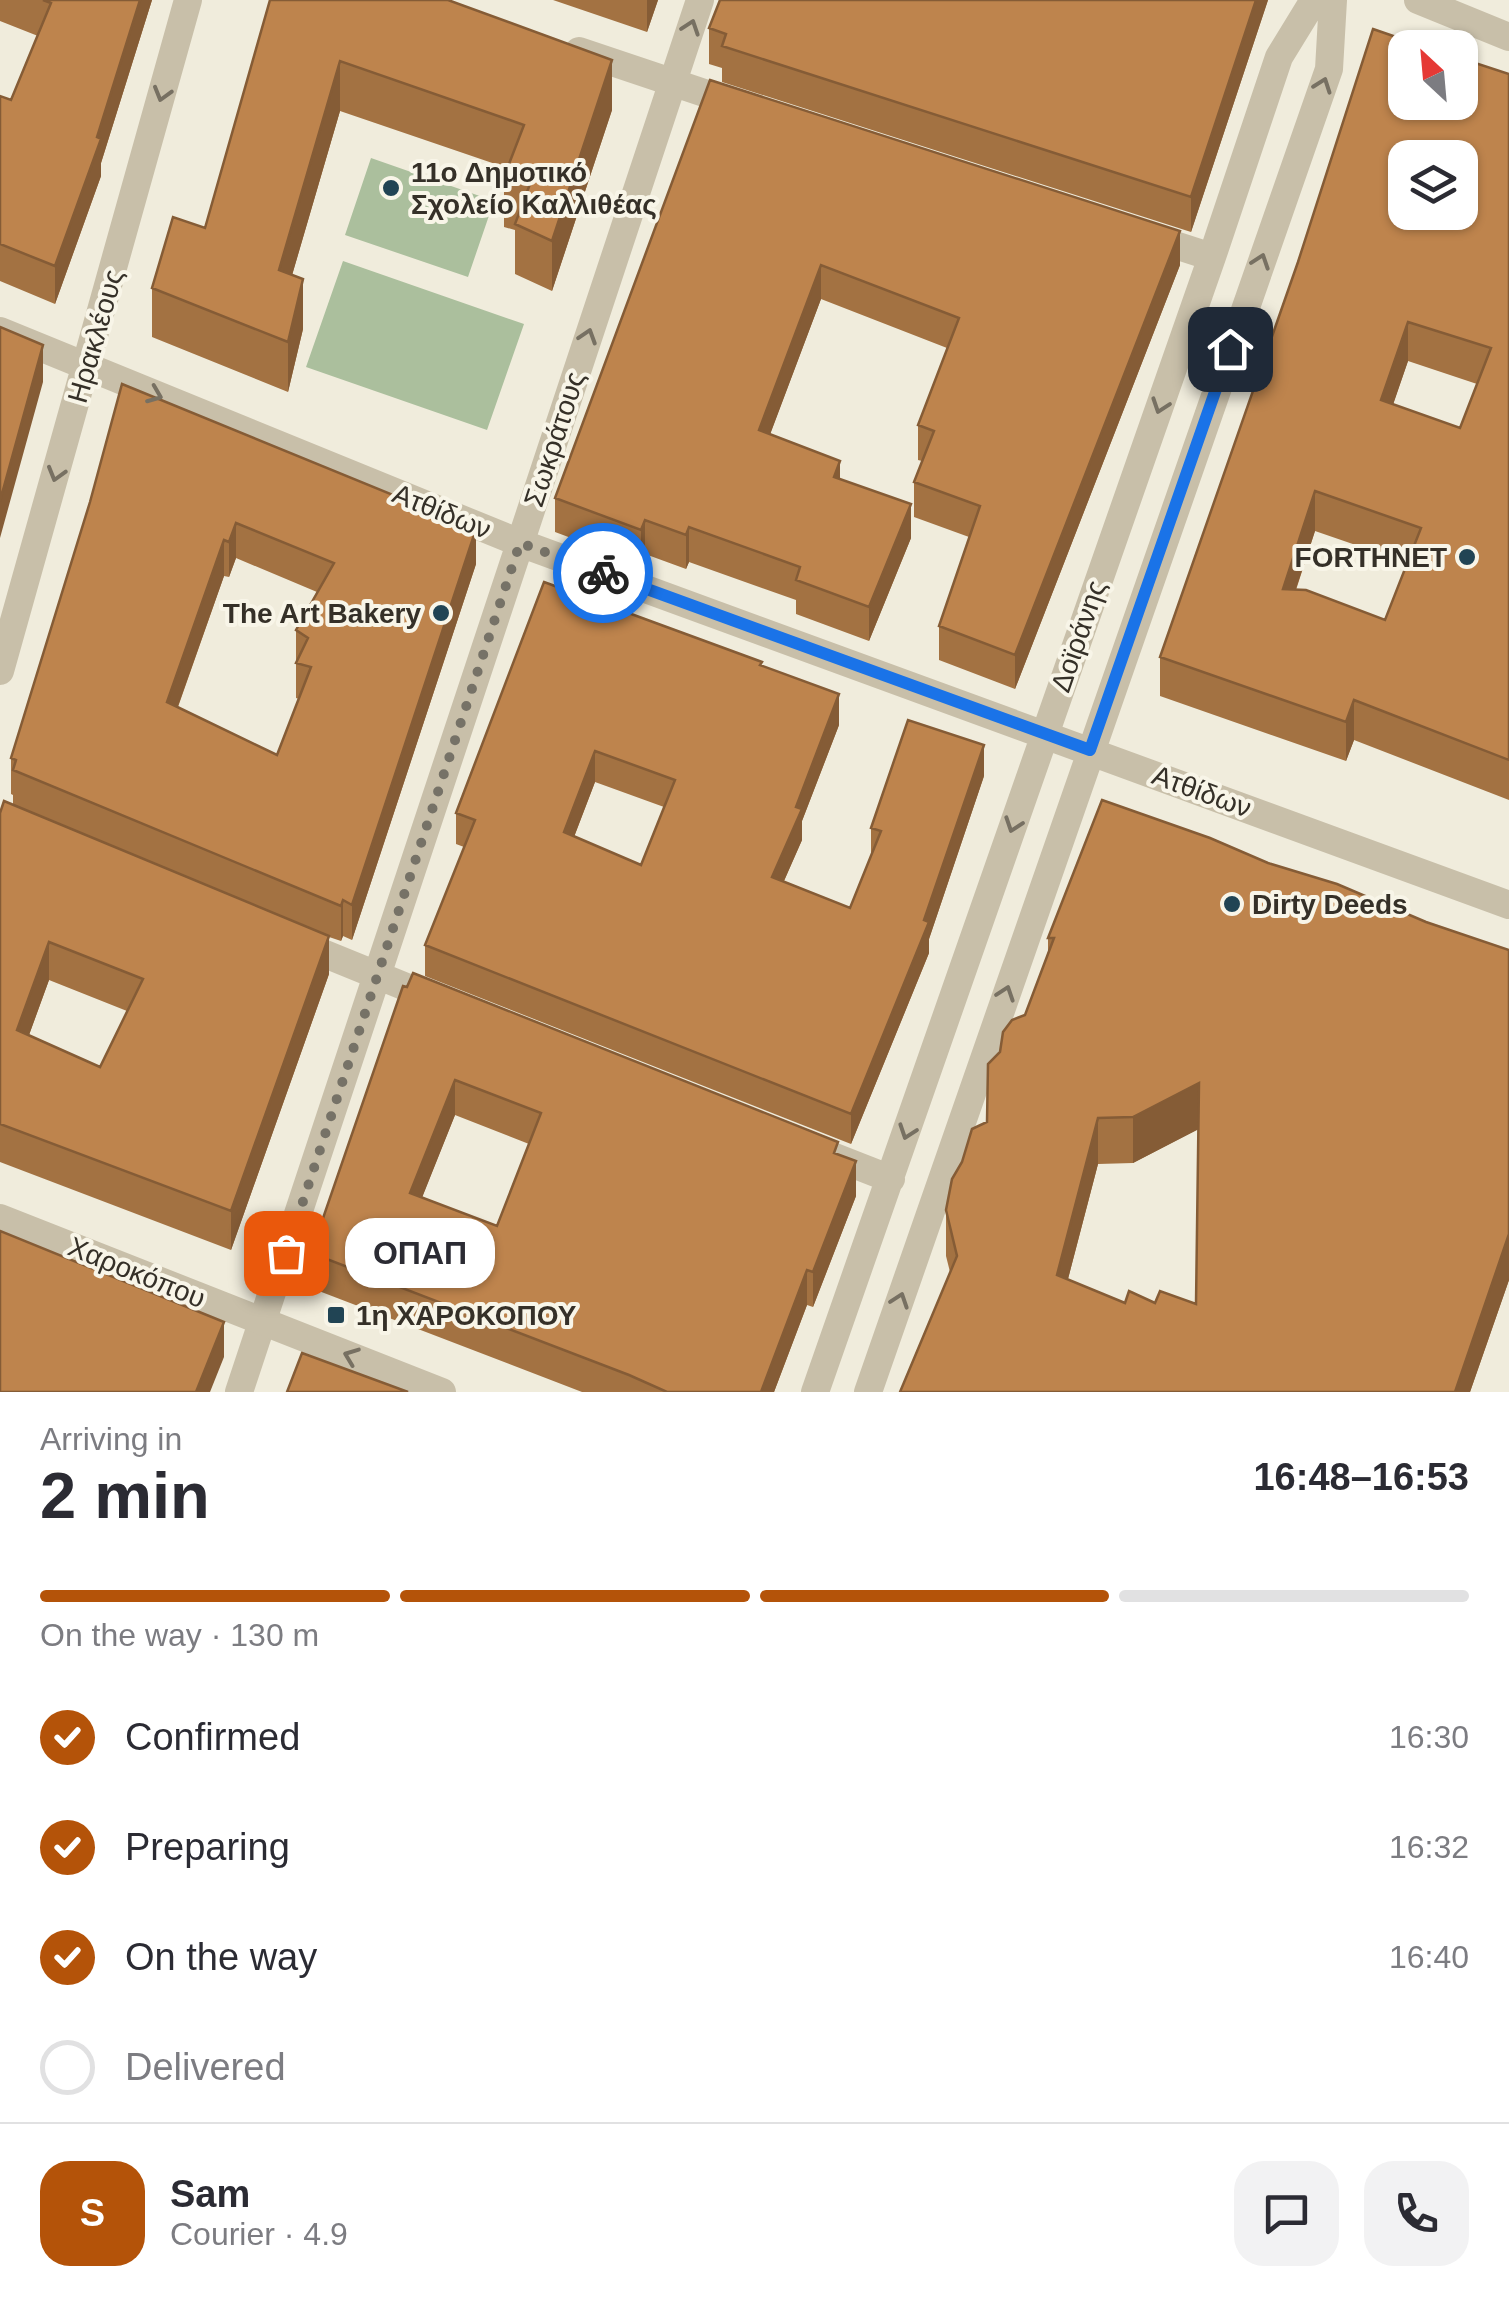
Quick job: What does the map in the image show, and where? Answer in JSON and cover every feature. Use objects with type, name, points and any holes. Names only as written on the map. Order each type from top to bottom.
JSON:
[{"type":"street","name":"Ηρακλέους","points":[[0,671],[188,0]]},
{"type":"street","name":"Σωκράτους","points":[[239,1392],[700,0]]},
{"type":"street","name":"Δοϊράνης","points":[[815,1392],[1212,257],[1278,57],[1314,0]]},
{"type":"street","name":"Δοϊράνης","points":[[868,1392],[1330,68],[1333,0]]},
{"type":"street","points":[[1418,0],[1509,36]]},
{"type":"street","points":[[545,38],[765,114]]},
{"type":"street","points":[[1119,227],[1212,257]]},
{"type":"street","name":"Ατθίδων","points":[[0,330],[520,543],[1509,906]]},
{"type":"street","points":[[270,932],[470,1013]]},
{"type":"street","points":[[799,1143],[891,1179]]},
{"type":"street","name":"Χαροκόπου","points":[[0,1218],[442,1392]]},
{"type":"green space","points":[[371,158],[494,201],[468,277],[345,235]]},
{"type":"green space","points":[[343,261],[524,324],[487,430],[306,367]]},
{"type":"building","points":[[43,0],[140,0],[97,137],[101,139],[55,266],[0,244],[0,96],[11,100],[51,3]]},
{"type":"building","points":[[270,0],[448,0],[612,60],[552,241],[515,224],[530,184],[504,177],[524,125],[340,61],[279,270],[303,279],[288,342],[152,288],[173,217],[205,228]]},
{"type":"building","points":[[720,0],[1256,0],[1191,197],[722,46],[726,34],[709,28]]},
{"type":"building","points":[[1373,29],[1388,34],[1388,120],[1478,120],[1478,64],[1509,74],[1509,760],[1354,700],[1346,722],[1160,657],[1298,262]],"holes":[[[1408,322],[1491,348],[1460,428],[1381,400]],[[1315,491],[1421,528],[1385,620],[1306,590],[1283,589]]]},
{"type":"building","points":[[710,80],[1180,231],[1015,655],[939,626],[980,506],[914,482],[934,431],[918,425],[959,318],[821,265],[759,430],[840,461],[834,477],[911,504],[869,607],[796,580],[800,567],[689,527],[686,535],[645,520],[641,530],[555,498]]},
{"type":"building","points":[[0,327],[43,345],[0,501]]},
{"type":"building","points":[[122,384],[476,529],[352,905],[343,900],[341,906],[13,770],[16,760],[11,758]],"holes":[[[236,523],[334,563],[296,630],[308,638],[296,663],[311,667],[277,755],[167,702],[224,540],[229,542]]]},
{"type":"building","points":[[544,582],[839,694],[796,807],[802,809],[772,877],[850,908],[881,831],[871,828],[908,720],[984,745],[924,920],[929,922],[851,1114],[425,945],[475,820],[456,813]],"holes":[[[595,751],[675,780],[641,865],[564,832]]]},
{"type":"building","points":[[1102,800],[1509,950],[1509,1234],[1455,1392],[900,1392],[957,1256],[946,1210],[952,1179],[972,1129],[987,1122],[988,1064],[1000,1052],[1003,1032],[1012,1020],[1025,1015],[1054,938],[1048,938]],"holes":[[[1199,1083],[1196,1304],[1160,1291],[1155,1303],[1129,1291],[1125,1303],[1057,1275],[1098,1118],[1133,1117]]]},
{"type":"building","points":[[4,801],[329,936],[231,1211],[0,1124],[0,813]],"holes":[[[49,942],[143,979],[100,1067],[17,1030]]]},
{"type":"building","points":[[413,973],[838,1142],[834,1153],[856,1161],[813,1272],[807,1270],[761,1392],[667,1392],[311,1253],[403,986],[407,987]],"holes":[[[455,1080],[541,1113],[497,1226],[410,1193]]]},
{"type":"building","points":[[0,1231],[224,1322],[196,1392],[0,1392]]},
{"type":"building","points":[[302,1353],[408,1392],[287,1392]]},
{"type":"way so far","points":[[286,1253],[520,543],[603,573]]},
{"type":"place","name":"11ο Δημοτικό Σχολείο Καλλιθέας","points":[[391,188]]},
{"type":"place","name":"FORTHNET","points":[[1467,557]]},
{"type":"place","name":"The Art Bakery","points":[[441,613]]},
{"type":"place","name":"Dirty Deeds","points":[[1232,904]]},
{"type":"place","name":"ΟΠΑΠ","points":[[286,1253]]},
{"type":"place","name":"1η ΧΑΡΟΚΟΠΟΥ","points":[[336,1315]]},
{"type":"route","points":[[603,573],[1090,750],[1230,349]]}]
